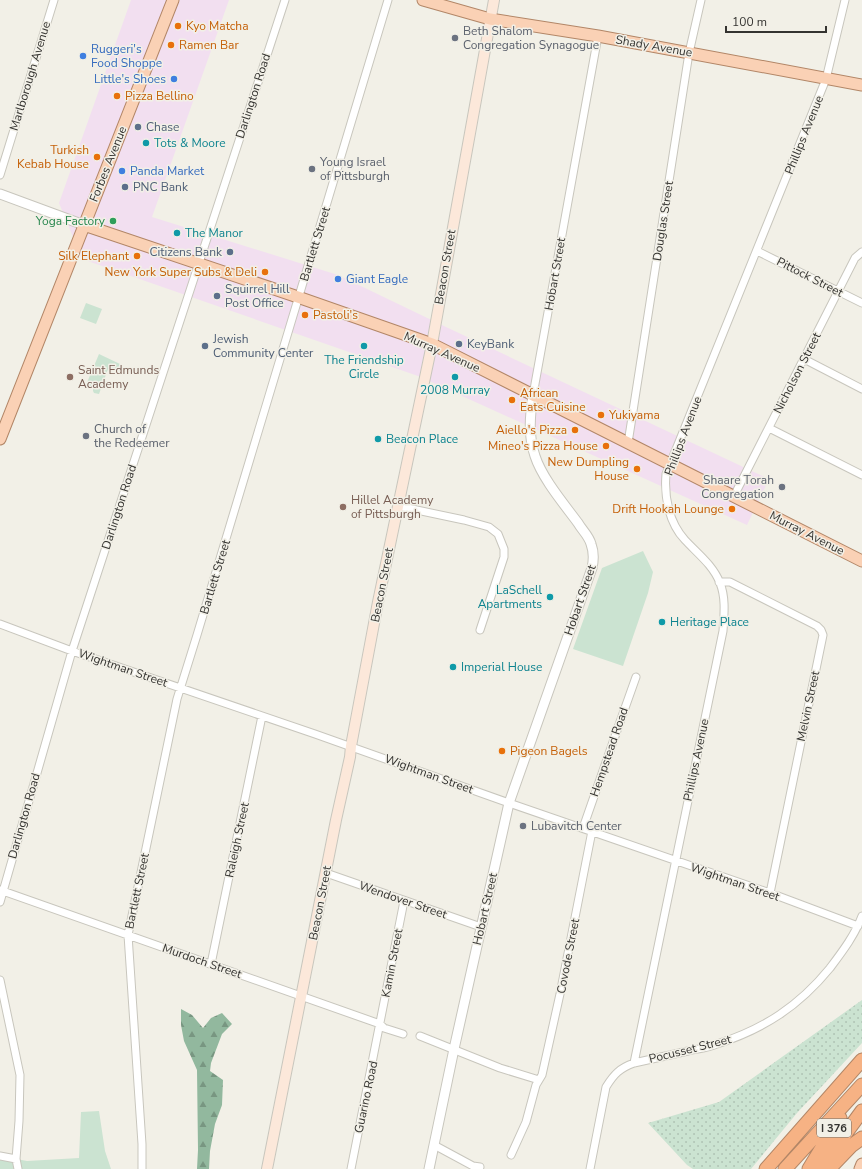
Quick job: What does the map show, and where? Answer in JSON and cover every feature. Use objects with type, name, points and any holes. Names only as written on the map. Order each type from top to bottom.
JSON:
[{"type":"highway","points":[[766,1169],[862,1060]]},
{"type":"highway","points":[[785,1169],[862,1086]]},
{"type":"highway","name":"I 376","points":[[809,1169],[862,1086]]},
{"type":"highway","name":"I 376","points":[[821,1169],[862,1111]]},
{"type":"highway","points":[[829,1169],[855,1143]]},
{"type":"highway","points":[[835,1169],[855,1143]]},
{"type":"main road","name":"Forbes Avenue","points":[[0,439],[173,0]]},
{"type":"main road","name":"Shady Avenue","points":[[423,0],[490,19],[598,36],[862,86]]},
{"type":"main road","name":"Beacon Street","points":[[267,1169],[350,757],[350,746],[398,506],[432,344],[494,0]]},
{"type":"main road","name":"Murray Avenue","points":[[84,225],[299,297],[432,344],[862,561]]},
{"type":"main road","points":[[860,1169],[862,1164]]},
{"type":"street","name":"Marlborough Avenue","points":[[0,175],[54,0]]},
{"type":"street","name":"Darlington Road","points":[[0,902],[72,651],[285,0]]},
{"type":"street","name":"Bartlett Street","points":[[142,1169],[142,1144],[128,935],[175,707],[388,0]]},
{"type":"street","name":"Douglas Street","points":[[628,443],[689,53],[701,0]]},
{"type":"street","name":"Phillips Avenue","points":[[634,1063],[723,631],[725,608],[719,582],[712,569],[684,538],[671,515],[665,487],[666,474],[826,79],[845,0]]},
{"type":"street","name":"Hobart Street","points":[[429,1169],[509,803],[592,568],[594,557],[591,542],[542,472],[534,455],[530,429],[533,394],[598,36]]},
{"type":"street","name":"Murray Avenue","points":[[0,194],[84,225]]},
{"type":"street","name":"Pittock Street","points":[[757,251],[862,303]]},
{"type":"street","name":"Nicholson Street","points":[[734,496],[855,258],[862,252]]},
{"type":"street","points":[[804,359],[862,389]]},
{"type":"street","points":[[769,428],[862,475]]},
{"type":"street","points":[[398,506],[489,527],[498,534],[504,549],[504,557],[480,630]]},
{"type":"street","name":"Melvin Street","points":[[719,582],[730,582],[811,622],[821,630],[823,635],[770,893]]},
{"type":"street","name":"Wightman Street","points":[[0,624],[72,651],[350,746],[509,803],[770,893],[858,926]]},
{"type":"street","name":"Hempstead Road","points":[[583,828],[636,677]]},
{"type":"street","name":"Raleigh Street","points":[[211,964],[262,716]]},
{"type":"street","name":"Covode Street","points":[[511,1155],[526,1122],[536,1085],[542,1075],[560,994],[592,831]]},
{"type":"street","name":"Wendover Street","points":[[326,873],[481,927]]},
{"type":"street","name":"Murdoch Street","points":[[2,891],[380,1024],[384,1028],[403,1034]]},
{"type":"street","name":"Kamin Street","points":[[380,1024],[404,901]]},
{"type":"street","name":"Pocusset Street","points":[[590,1169],[606,1087],[612,1077],[623,1067],[634,1063],[716,1045],[746,1034],[774,1019],[818,982],[838,957],[858,926],[862,916]]},
{"type":"street","points":[[0,980],[20,1076],[16,1159],[18,1169]]},
{"type":"street","name":"Guarino Road","points":[[351,1169],[380,1024]]},
{"type":"street","points":[[420,1036],[500,1068],[539,1080]]},
{"type":"street","points":[[434,1145],[473,1166],[480,1167]]},
{"type":"street","points":[[0,1156],[16,1159]]},
{"type":"shaded area","points":[[131,0],[229,0],[152,217],[338,275],[769,479],[747,525],[418,376],[82,259],[59,203]]},
{"type":"green space","points":[[86,303],[102,309],[96,324],[80,318]]},
{"type":"green space","points":[[99,354],[120,364],[118,371],[108,369],[99,394],[94,393],[93,388],[86,385]]},
{"type":"green space","points":[[643,551],[653,572],[648,593],[623,666],[573,649],[602,568]]},
{"type":"green space","points":[[862,1000],[862,1043],[797,1113],[751,1169],[693,1169],[687,1165],[648,1123],[719,1102]]},
{"type":"green space","points":[[181,1009],[192,1015],[203,1028],[211,1018],[222,1013],[232,1024],[222,1034],[211,1063],[210,1071],[223,1080],[222,1105],[215,1124],[210,1151],[209,1169],[197,1169],[197,1070],[184,1041],[181,1025]]},
{"type":"green space","points":[[99,1111],[105,1151],[111,1169],[0,1169],[0,1156],[27,1161],[79,1158],[81,1112]]},
{"type":"place","name":"Kyo Matcha","points":[[178,26]]},
{"type":"place","name":"Beth Shalom Congregation Synagogue","points":[[455,38]]},
{"type":"place","name":"Ramen Bar","points":[[171,45]]},
{"type":"place","name":"Ruggeri's Food Shoppe","points":[[83,56]]},
{"type":"place","name":"Little's Shoes","points":[[174,79]]},
{"type":"place","name":"Pizza Bellino","points":[[117,96]]},
{"type":"place","name":"Chase","points":[[138,127]]},
{"type":"place","name":"Tots & Moore","points":[[146,143]]},
{"type":"place","name":"Turkish Kebab House","points":[[97,157]]},
{"type":"place","name":"Young Israel of Pittsburgh","points":[[312,169]]},
{"type":"place","name":"Panda Market","points":[[122,171]]},
{"type":"place","name":"PNC Bank","points":[[125,187]]},
{"type":"place","name":"Yoga Factory","points":[[113,221]]},
{"type":"place","name":"The Manor","points":[[177,233]]},
{"type":"place","name":"Citizens Bank","points":[[230,252]]},
{"type":"place","name":"Silk Elephant","points":[[137,256]]},
{"type":"place","name":"New York Super Subs & Deli","points":[[265,272]]},
{"type":"place","name":"Giant Eagle","points":[[338,279]]},
{"type":"place","name":"Squirrel Hill Post Office","points":[[217,296]]},
{"type":"place","name":"Pastoli's","points":[[305,315]]},
{"type":"place","name":"KeyBank","points":[[459,344]]},
{"type":"place","name":"Jewish Community Center","points":[[205,346]]},
{"type":"place","name":"The Friendship Circle","points":[[364,346]]},
{"type":"place","name":"Saint Edmunds Academy","points":[[70,377]]},
{"type":"place","name":"2008 Murray","points":[[455,377]]},
{"type":"place","name":"African Eats Cuisine","points":[[512,400]]},
{"type":"place","name":"Yukiyama","points":[[601,415]]},
{"type":"place","name":"Aiello's Pizza","points":[[575,430]]},
{"type":"place","name":"Church of the Redeemer","points":[[86,436]]},
{"type":"place","name":"Beacon Place","points":[[378,439]]},
{"type":"place","name":"Mineo's Pizza House","points":[[606,446]]},
{"type":"place","name":"New Dumpling House","points":[[637,469]]},
{"type":"place","name":"Shaare Torah Congregation","points":[[782,487]]},
{"type":"place","name":"Hillel Academy of Pittsburgh","points":[[343,507]]},
{"type":"place","name":"Drift Hookah Lounge","points":[[732,509]]},
{"type":"place","name":"LaSchell Apartments","points":[[550,597]]},
{"type":"place","name":"Heritage Place","points":[[662,622]]},
{"type":"place","name":"Imperial House","points":[[453,667]]},
{"type":"place","name":"Pigeon Bagels","points":[[502,751]]},
{"type":"place","name":"Lubavitch Center","points":[[523,826]]}]
